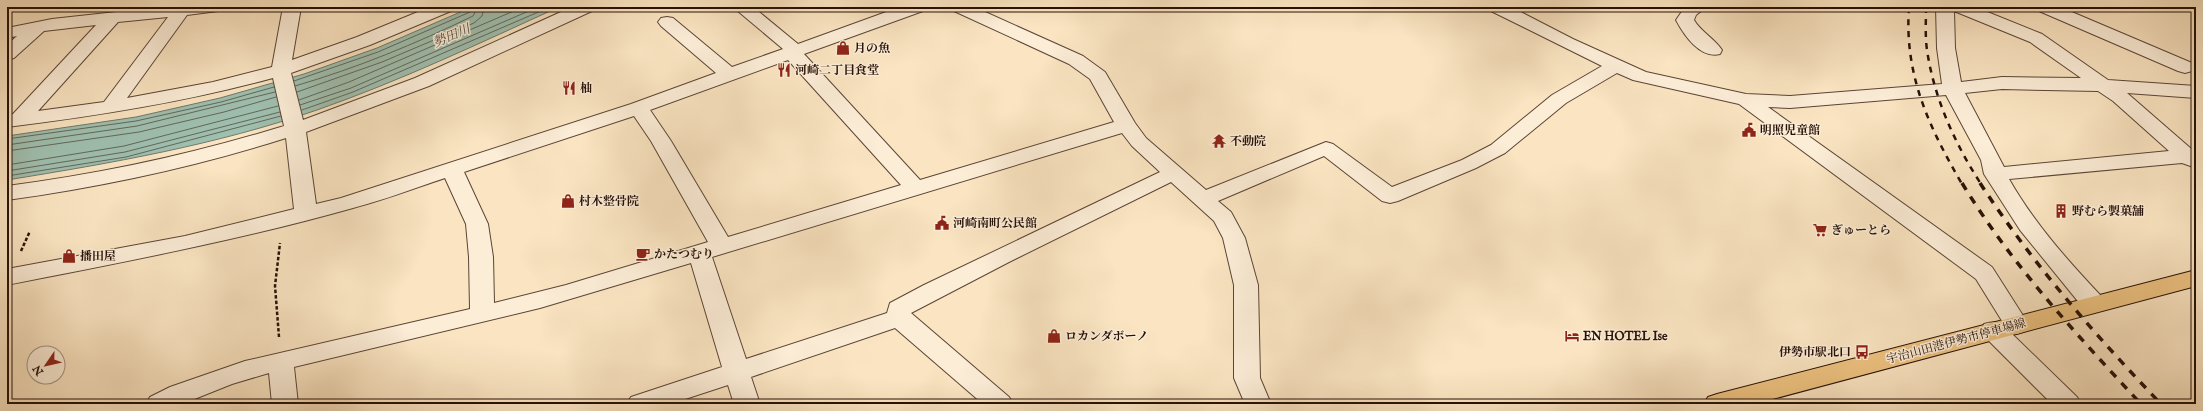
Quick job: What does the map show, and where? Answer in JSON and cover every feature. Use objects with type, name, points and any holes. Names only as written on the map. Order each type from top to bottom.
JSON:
[{"type":"main road","name":"宇治山田港伊勢市停車場線","points":[[1717,404],[1993,330],[2196,278]]},
{"type":"street","points":[[7,33],[52,24],[112,18],[174,9],[212,7]]},
{"type":"street","points":[[292,7],[282,72],[294,126],[306,214]]},
{"type":"street","points":[[13,120],[111,106],[198,91],[282,72],[383,35],[445,7]]},
{"type":"street","points":[[7,193],[148,168],[220,150],[294,126],[433,77],[586,7]]},
{"type":"street","points":[[742,7],[794,52],[916,189]]},
{"type":"street","points":[[7,277],[185,243],[347,203],[638,108],[917,7]]},
{"type":"street","points":[[960,7],[1076,60],[1090,69],[1104,85],[1126,125],[1140,142],[1174,173],[1205,198],[1223,217],[1234,238],[1246,285],[1247,378],[1258,404]]},
{"type":"street","points":[[1497,7],[1614,66],[1661,82],[1746,100],[1790,102],[1905,94],[1953,87],[2002,83],[2104,85],[2196,92]]},
{"type":"street","points":[[1697,7],[1689,12],[1685,20],[1692,32],[1713,50]]},
{"type":"street","points":[[1945,7],[1945,35],[1953,87],[1966,121],[1991,161],[1995,174],[2019,212],[2043,244],[2094,304]]},
{"type":"street","points":[[1960,7],[2036,38],[2120,97],[2191,159]]},
{"type":"street","points":[[2045,7],[2192,65]]},
{"type":"street","points":[[111,106],[174,9]]},
{"type":"street","points":[[13,120],[112,18]]},
{"type":"street","points":[[667,22],[730,75]]},
{"type":"street","points":[[7,54],[34,32],[36,27]]},
{"type":"street","points":[[1205,198],[1326,148],[1390,196],[1469,164],[1498,149],[1559,99],[1614,66]]},
{"type":"street","points":[[1746,100],[1984,273],[2017,325]]},
{"type":"street","points":[[638,108],[660,141],[722,246]]},
{"type":"street","points":[[159,404],[192,388],[281,362],[576,290],[1126,125]]},
{"type":"street","points":[[1995,174],[2191,159]]},
{"type":"street","points":[[452,169],[477,224],[481,257],[482,314]]},
{"type":"street","points":[[1000,404],[899,318],[899,309],[1039,237],[1174,173]]},
{"type":"street","points":[[699,253],[735,371],[747,404]]},
{"type":"street","points":[[640,404],[735,371],[899,318]]},
{"type":"street","points":[[1993,330],[2068,404]]},
{"type":"street","points":[[281,362],[285,404]]},
{"type":"path","points":[[281,362],[275,286],[283,220]]},
{"type":"water","name":"勢田川","points":[[472,7],[559,7],[379,87],[317,110],[279,122],[164,152],[7,180],[7,136],[136,117],[220,98],[304,74],[377,48]]},
{"type":"railway","points":[[1909,7],[1908,32],[1915,78],[1921,100],[1939,142],[1962,184]]},
{"type":"railway","points":[[1926,7],[1926,45],[1930,68],[1940,103],[1954,137],[1981,184]]},
{"type":"railway","points":[[1962,183],[1981,213],[2023,270],[2069,325],[2141,404]]},
{"type":"railway","points":[[1980,183],[2000,213],[2043,270],[2089,325],[2161,404]]},
{"type":"place","name":"月の魚","points":[[843,48]]},
{"type":"place","name":"河崎二丁目食堂","points":[[784,70]]},
{"type":"place","name":"柚","points":[[569,88]]},
{"type":"place","name":"明照児童館","points":[[1749,130]]},
{"type":"place","name":"不動院","points":[[1219,141]]},
{"type":"place","name":"村木整骨院","points":[[568,201]]},
{"type":"place","name":"野むら製菓舗","points":[[2061,211]]},
{"type":"place","name":"河崎南町公民館","points":[[942,223]]},
{"type":"place","name":"ぎゅーとら","points":[[1820,230]]},
{"type":"place","name":"かたつむり","points":[[643,254]]},
{"type":"place","name":"播田屋","points":[[69,256]]},
{"type":"place","name":"ロカンダボーノ","points":[[1054,336]]},
{"type":"place","name":"EN HOTEL Ise","points":[[1572,336]]},
{"type":"place","name":"伊勢市駅北口","points":[[1862,352]]}]
